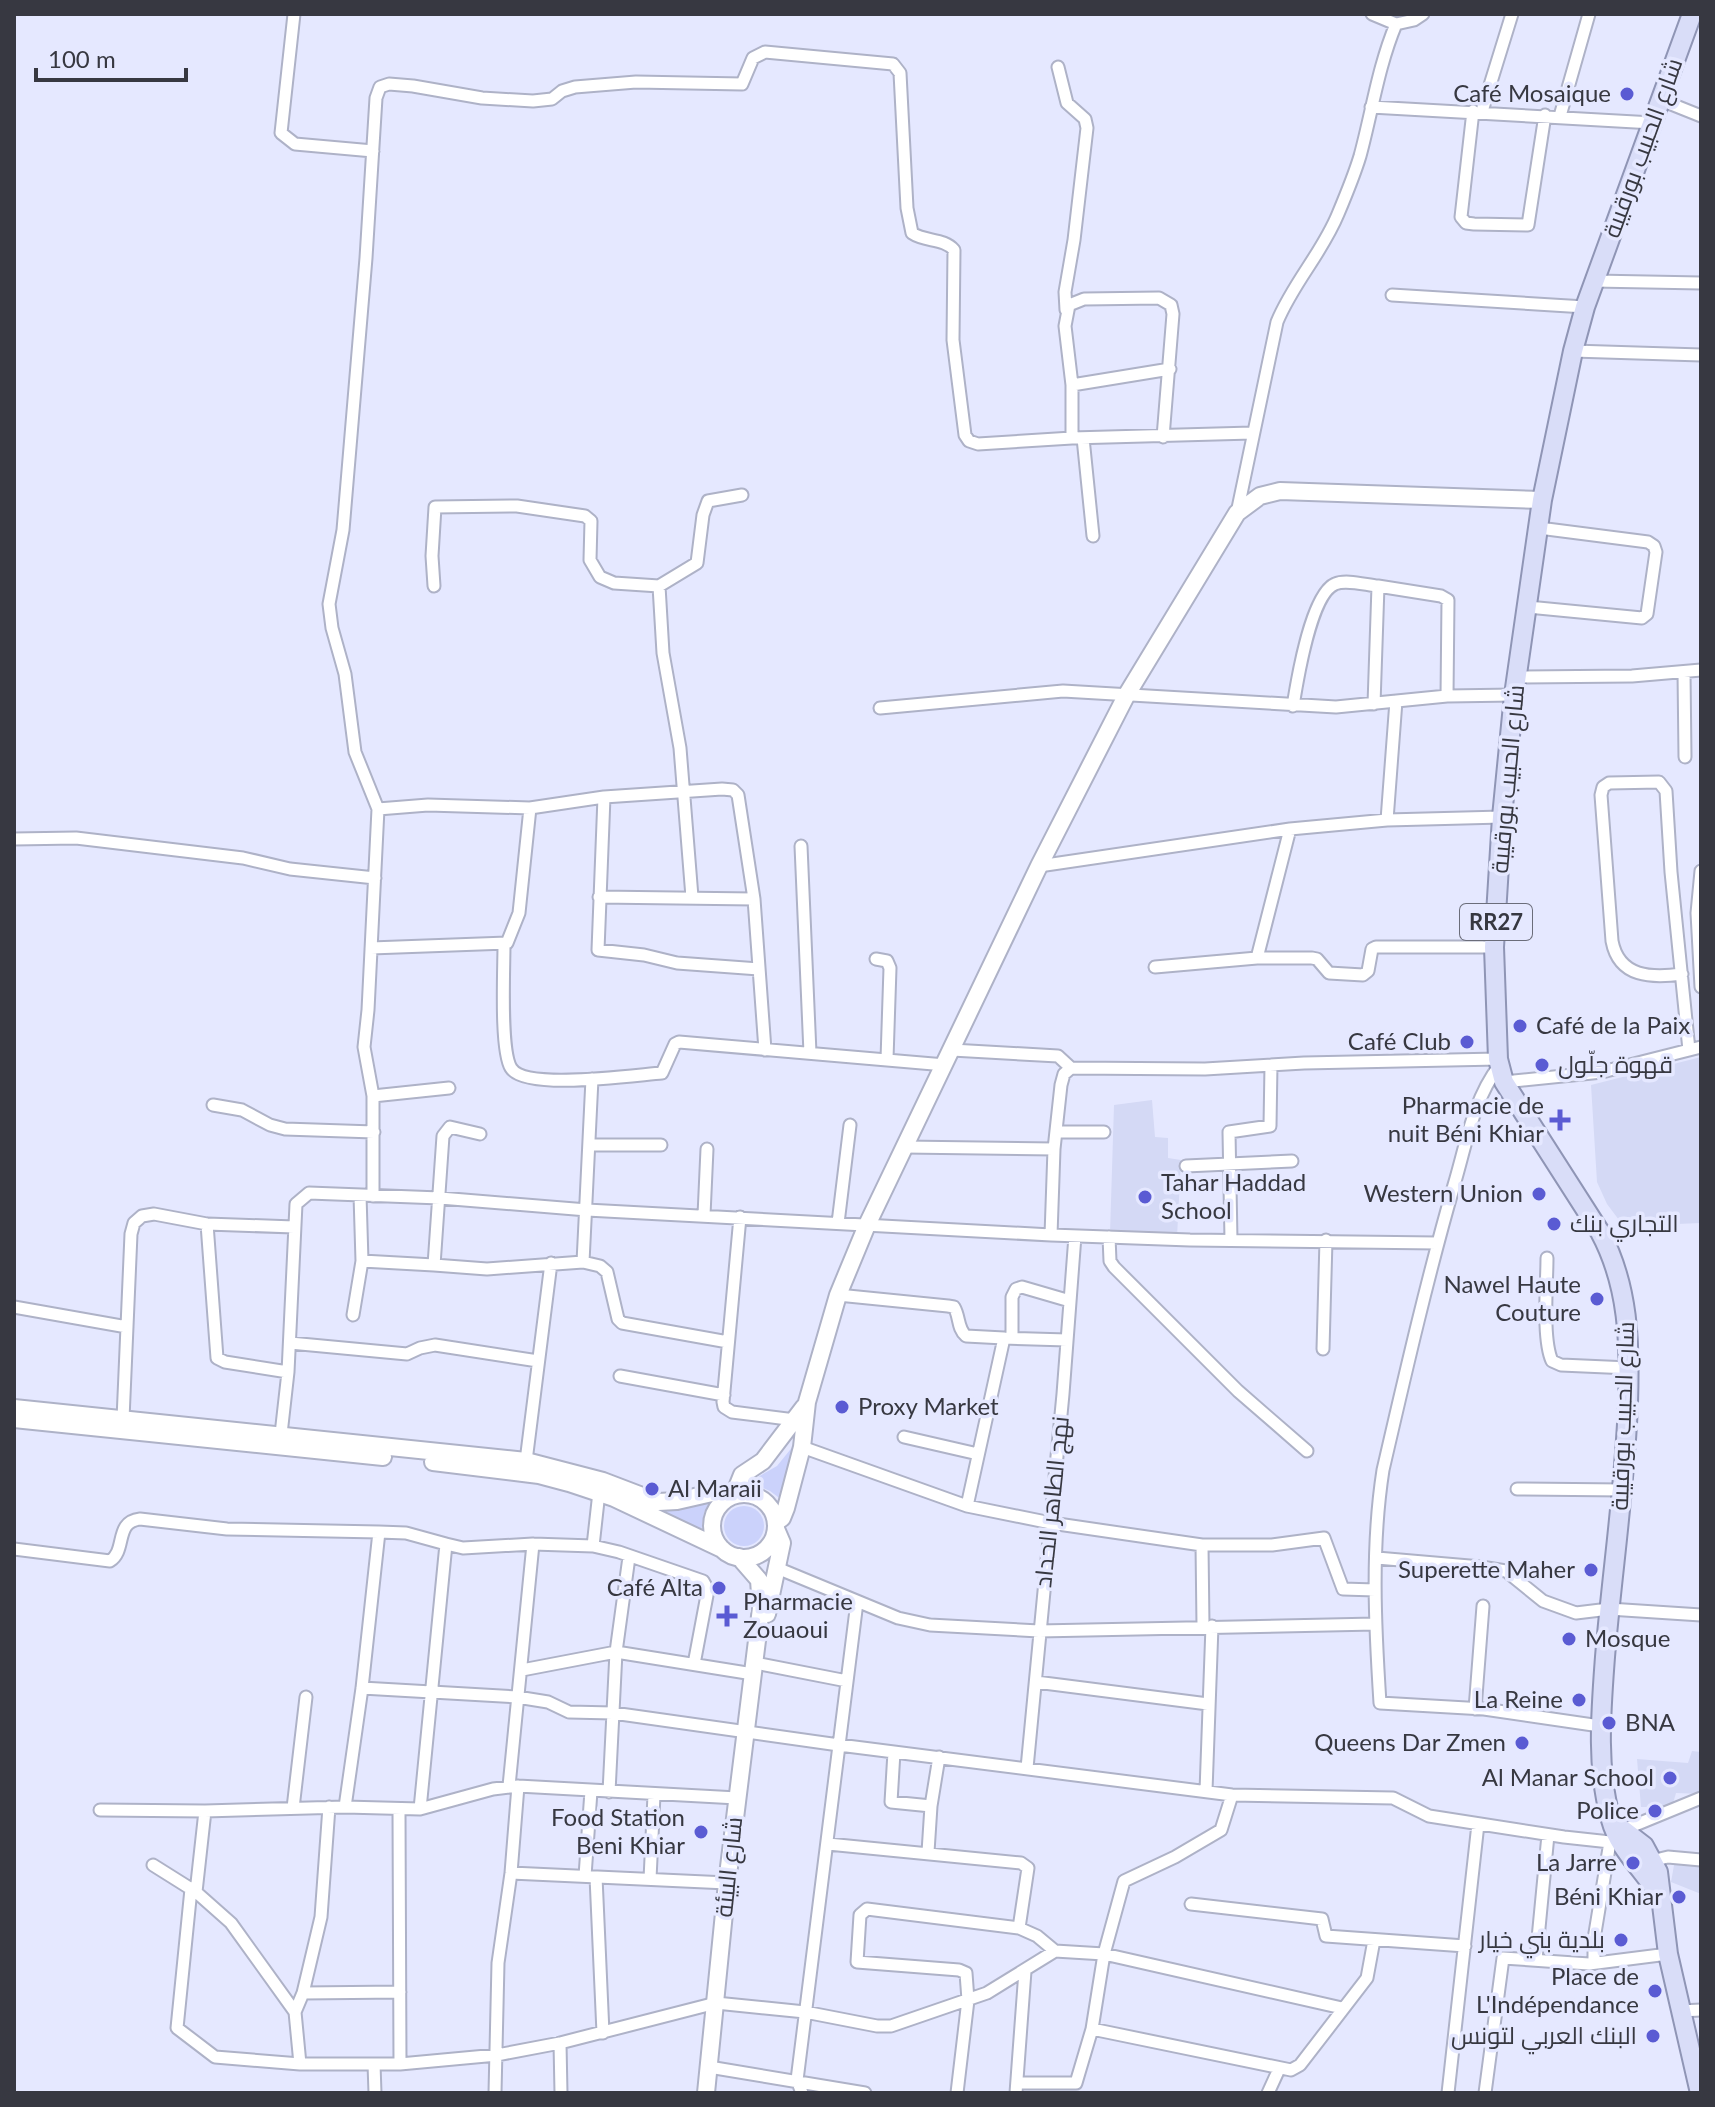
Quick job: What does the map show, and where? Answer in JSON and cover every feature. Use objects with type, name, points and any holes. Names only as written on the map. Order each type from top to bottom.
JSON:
[{"type":"main road","name":"شارع الحبيب بورقيبة","points":[[1619,1834],[1600,1726],[1623,1490],[1629,1368],[1625,1300],[1613,1258],[1600,1232],[1501,1069],[1494,947],[1502,817],[1515,686],[1542,500],[1573,351],[1594,281],[1661,100],[1695,20]]},
{"type":"main road","points":[[1619,1834],[1658,1872],[1668,1954],[1700,2093]]},
{"type":"street","points":[[294,14],[281,133],[295,144],[373,151]]},
{"type":"street","points":[[1372,14],[1396,24],[1414,20],[1423,14]]},
{"type":"street","points":[[1512,14],[1477,111],[1461,217],[1466,223],[1523,227],[1530,223],[1545,115]]},
{"type":"street","points":[[1560,116],[1589,14]]},
{"type":"street","points":[[739,1557],[762,1551],[782,1518],[802,1447],[807,1402],[838,1295],[904,1147],[1039,866],[1126,696],[1237,513],[1277,322],[1289,296],[1330,234],[1357,166],[1384,55],[1396,24]]},
{"type":"street","points":[[373,1196],[373,1096],[364,1047],[378,809],[355,752],[345,674],[332,628],[329,604],[343,530],[377,94],[382,85],[533,101],[552,99],[562,91],[575,87],[636,82],[742,84],[753,58],[765,52],[893,64],[900,73],[907,208],[912,233],[919,238],[950,245],[954,250],[953,340],[965,435],[969,441],[978,444],[1252,433]]},
{"type":"street","points":[[1058,67],[1069,108],[1085,119],[1087,128],[1065,292],[1065,326],[1093,536]]},
{"type":"street","points":[[1661,100],[1701,116]]},
{"type":"street","points":[[1371,107],[1653,123]]},
{"type":"street","points":[[1594,281],[1701,283]]},
{"type":"street","points":[[1392,295],[1585,307]]},
{"type":"street","points":[[1066,310],[1078,300],[1163,298],[1171,305],[1170,369],[1163,437]]},
{"type":"street","points":[[1573,351],[1701,355]]},
{"type":"street","points":[[1072,385],[1170,369]]},
{"type":"street","points":[[1237,513],[1260,496],[1280,491],[1542,500]]},
{"type":"street","points":[[434,586],[435,507],[517,506],[587,517],[591,521],[590,560],[600,577],[614,583],[659,586],[697,563],[703,515],[708,501],[742,495]]},
{"type":"street","points":[[1528,607],[1643,618],[1647,614],[1656,552],[1648,542],[1539,528]]},
{"type":"street","points":[[1293,706],[1304,647],[1324,592],[1340,582],[1441,596],[1448,600],[1447,696]]},
{"type":"street","points":[[659,586],[663,653],[680,748],[692,897]]},
{"type":"street","points":[[1374,704],[1378,586]]},
{"type":"street","points":[[880,708],[1048,691],[1098,691],[1126,696],[1293,706],[1374,704],[1515,686],[1701,670]]},
{"type":"street","points":[[1684,672],[1685,757]]},
{"type":"street","points":[[1387,820],[1396,701]]},
{"type":"street","points":[[1051,1235],[1054,1149],[1061,1085],[1064,1074],[1071,1068],[1205,1069],[1271,1065],[1602,1072],[1695,1048],[1682,974],[1666,791],[1659,782],[1609,783],[1603,787],[1601,795],[1610,927],[1615,954],[1626,966],[1648,977],[1682,974]]},
{"type":"street","points":[[378,809],[428,805],[530,808],[604,797],[722,789],[736,792],[741,804],[754,899],[765,1050]]},
{"type":"street","points":[[604,797],[598,950],[644,955],[677,963],[759,969]]},
{"type":"street","points":[[371,948],[504,945],[509,941],[519,913],[530,808]]},
{"type":"street","points":[[1039,866],[1290,829],[1387,820],[1502,817]]},
{"type":"street","points":[[1257,958],[1290,829]]},
{"type":"street","points":[[14,839],[76,838],[375,878]]},
{"type":"street","points":[[801,846],[810,1053]]},
{"type":"street","points":[[1701,871],[1697,913],[1701,987]]},
{"type":"street","points":[[599,897],[754,899]]},
{"type":"street","points":[[504,945],[505,1028],[509,1064],[519,1075],[531,1078],[592,1079],[662,1073],[675,1044],[679,1042],[887,1059],[1058,1056],[1071,1068]]},
{"type":"street","points":[[1155,967],[1257,958],[1312,958],[1317,959],[1329,973],[1363,975],[1368,971],[1372,949],[1376,947],[1494,947]]},
{"type":"street","points":[[876,959],[887,961],[890,968],[887,1059]]},
{"type":"street","points":[[1231,1240],[1229,1132],[1270,1126],[1271,1065]]},
{"type":"street","points":[[1501,1069],[1488,1080],[1477,1105],[1437,1243],[1383,1470],[1375,1590],[1380,1703],[1475,1709],[1600,1726]]},
{"type":"street","points":[[583,1262],[592,1079]]},
{"type":"street","points":[[373,1096],[449,1088]]},
{"type":"street","points":[[213,1105],[242,1110],[270,1125],[285,1129],[374,1132]]},
{"type":"street","points":[[838,1223],[850,1125]]},
{"type":"street","points":[[434,1265],[443,1136],[450,1127],[480,1134]]},
{"type":"street","points":[[1056,1132],[1104,1132]]},
{"type":"street","points":[[589,1145],[661,1145]]},
{"type":"street","points":[[904,1147],[1054,1149]]},
{"type":"street","points":[[704,1215],[707,1149]]},
{"type":"street","points":[[1186,1166],[1292,1161]]},
{"type":"street","points":[[289,1442],[288,1372],[294,1227],[296,1204],[304,1195],[440,1198],[587,1210],[1051,1235],[1437,1243]]},
{"type":"street","points":[[353,1315],[362,1261],[360,1195]]},
{"type":"street","points":[[123,1419],[134,1223],[142,1216],[154,1214],[207,1224],[294,1227]]},
{"type":"street","points":[[740,1217],[723,1402],[727,1410],[795,1420]]},
{"type":"street","points":[[207,1224],[217,1358],[288,1372]]},
{"type":"street","name":"نهج الطاهر الحداد","points":[[1027,1768],[1075,1236]]},
{"type":"street","points":[[1109,1237],[1110,1261],[1114,1267],[1238,1391],[1307,1451]]},
{"type":"street","points":[[1323,1349],[1326,1240]]},
{"type":"street","points":[[1547,1258],[1549,1353],[1552,1361],[1561,1365],[1629,1368]]},
{"type":"street","points":[[362,1261],[487,1269],[583,1262],[600,1266],[607,1272],[618,1319],[622,1323],[728,1342]]},
{"type":"street","points":[[526,1461],[551,1263]]},
{"type":"street","points":[[967,1506],[1008,1338],[1012,1297],[1016,1289],[1022,1287],[1070,1301]]},
{"type":"street","points":[[838,1295],[954,1307],[959,1326],[966,1336],[1067,1340]]},
{"type":"street","points":[[14,1307],[127,1327]]},
{"type":"street","points":[[290,1343],[407,1354],[435,1345],[538,1361]]},
{"type":"street","points":[[620,1376],[724,1395]]},
{"type":"street","points":[[722,1549],[716,1541],[713,1521],[722,1503],[732,1496],[742,1475],[763,1461],[807,1402]]},
{"type":"street","points":[[14,1408],[123,1419],[539,1475],[599,1492],[739,1557],[757,1576],[760,1585],[761,1608],[756,1641]]},
{"type":"street","points":[[14,1419],[526,1461],[588,1476],[658,1502],[712,1493],[732,1496],[750,1494],[764,1501],[782,1543],[768,1610],[756,1641]]},
{"type":"street","points":[[904,1437],[978,1454]]},
{"type":"street","points":[[802,1447],[967,1506],[1051,1523],[1202,1545],[1272,1545],[1324,1538],[1343,1589],[1375,1590]]},
{"type":"street","points":[[1517,1489],[1623,1490]]},
{"type":"street","points":[[593,1546],[599,1492]]},
{"type":"street","points":[[14,1549],[110,1561],[117,1555],[122,1530],[132,1520],[140,1519],[227,1529],[406,1533],[463,1548],[533,1544],[593,1546],[703,1581],[707,1585],[694,1664]]},
{"type":"street","points":[[345,1807],[379,1532]]},
{"type":"street","points":[[420,1809],[446,1544]]},
{"type":"street","points":[[495,2093],[498,1963],[511,1873],[517,1697],[533,1544]]},
{"type":"street","points":[[1202,1545],[1207,1626],[1206,1791]]},
{"type":"street","points":[[609,1792],[616,1652],[629,1557]]},
{"type":"street","points":[[1377,1558],[1506,1571],[1533,1595],[1576,1613],[1609,1609],[1701,1615]]},
{"type":"street","points":[[777,1568],[914,1623],[1039,1631],[1375,1624]]},
{"type":"street","points":[[802,2093],[797,2080],[857,1602]]},
{"type":"street","points":[[1475,1709],[1483,1606]]},
{"type":"street","name":"شارع البيئة","points":[[706,2093],[756,1641]]},
{"type":"street","points":[[522,1670],[616,1652],[847,1681]]},
{"type":"street","points":[[1036,1682],[1208,1704]]},
{"type":"street","points":[[362,1688],[517,1697],[548,1702],[569,1712],[613,1713],[1232,1795],[1393,1798],[1424,1815],[1548,1835],[1619,1834],[1701,1798]]},
{"type":"street","points":[[293,1808],[306,1697]]},
{"type":"street","points":[[894,1752],[891,1802],[931,1806]]},
{"type":"street","points":[[928,1852],[939,1757]]},
{"type":"street","points":[[100,1810],[345,1807],[399,1811],[420,1809],[514,1786],[737,1798]]},
{"type":"street","points":[[591,1791],[590,1876],[603,2033]]},
{"type":"street","points":[[650,1879],[654,1795]]},
{"type":"street","points":[[1025,1971],[1016,2088],[1076,2083],[1092,2029],[1104,1954],[1125,1879],[1175,1857],[1221,1830],[1232,1795]]},
{"type":"street","points":[[300,2064],[295,2012],[303,1993],[324,1898],[329,1807]]},
{"type":"street","points":[[205,1811],[177,2028],[215,2057],[300,2064],[400,2064],[497,2055],[603,2033],[716,2003],[805,2012],[891,2026],[987,1993],[1055,1951]]},
{"type":"street","points":[[399,1811],[400,2064]]},
{"type":"street","points":[[1448,2093],[1478,1824]]},
{"type":"street","points":[[1594,1963],[1596,1929],[1619,1834]]},
{"type":"street","points":[[1536,1959],[1548,1835]]},
{"type":"street","points":[[828,1844],[928,1852],[1025,1865],[1028,1868],[1019,1928]]},
{"type":"street","points":[[1646,1862],[1668,1857],[1701,1860]]},
{"type":"street","points":[[153,1865],[194,1890],[239,1933],[295,2012]]},
{"type":"street","points":[[511,1873],[727,1883]]},
{"type":"street","points":[[1191,1904],[1322,1919],[1326,1936],[1465,1946]]},
{"type":"street","points":[[957,2093],[968,2000],[966,1973],[963,1970],[857,1962],[860,1915],[867,1909],[1019,1928],[1037,1936],[1055,1951],[1104,1954],[1342,2008]]},
{"type":"street","points":[[1092,2029],[1291,2070],[1300,2065],[1367,1978],[1374,1940]]},
{"type":"street","points":[[1485,2093],[1502,1960],[1507,1956],[1594,1963],[1668,1954]]},
{"type":"street","points":[[303,1993],[400,1992]]},
{"type":"street","points":[[1680,2011],[1701,2010]]},
{"type":"street","points":[[560,2043],[561,2093]]},
{"type":"street","points":[[374,2064],[375,2093]]},
{"type":"street","points":[[709,2067],[865,2093]]},
{"type":"street","points":[[1268,2093],[1279,2069]]},
{"type":"shaded area","points":[[1701,1057],[1701,1223],[1653,1225],[1619,1220],[1597,1182],[1591,1085]]},
{"type":"shaded area","name":"Tahar Haddad School","points":[[1152,1100],[1155,1137],[1168,1138],[1168,1158],[1181,1160],[1177,1237],[1110,1234],[1114,1105]]},
{"type":"shaded area","points":[[794,1445],[782,1500],[749,1482],[777,1466]]},
{"type":"shaded area","points":[[712,1498],[704,1513],[701,1533],[656,1510]]},
{"type":"shaded area","points":[[744,1506],[758,1512],[764,1526],[758,1540],[744,1546],[730,1540],[724,1526],[730,1512]]},
{"type":"shaded area","name":"Al Manar School","points":[[1692,1751],[1701,1752],[1701,1794],[1676,1793],[1672,1807],[1641,1807],[1637,1759],[1688,1763]]},
{"type":"shaded area","points":[[1676,1854],[1701,1857],[1701,1894],[1671,1882]]},
{"type":"place","name":"Café Mosaique","points":[[1627,94]]},
{"type":"place","name":"Café de la Paix","points":[[1520,1026]]},
{"type":"place","name":"Café Club","points":[[1467,1042]]},
{"type":"place","name":"قهوة جلّول","points":[[1542,1065]]},
{"type":"place","name":"Pharmacie de nuit Béni Khiar","points":[[1560,1120]]},
{"type":"place","name":"Western Union","points":[[1539,1194]]},
{"type":"place","name":"Tahar Haddad School","points":[[1145,1197]]},
{"type":"place","name":"التجاري بنك","points":[[1554,1224]]},
{"type":"place","name":"Nawel Haute Couture","points":[[1597,1299]]},
{"type":"place","name":"Proxy Market","points":[[842,1407]]},
{"type":"place","name":"Al Maraii","points":[[652,1489]]},
{"type":"place","name":"Superette Maher","points":[[1591,1570]]},
{"type":"place","name":"Café Alta","points":[[719,1588]]},
{"type":"place","name":"Pharmacie Zouaoui","points":[[727,1616]]},
{"type":"place","name":"Mosque","points":[[1569,1639]]},
{"type":"place","name":"La Reine","points":[[1579,1700]]},
{"type":"place","name":"BNA","points":[[1609,1723]]},
{"type":"place","name":"Queens Dar Zmen","points":[[1522,1743]]},
{"type":"place","name":"Al Manar School","points":[[1670,1778]]},
{"type":"place","name":"Police","points":[[1655,1811]]},
{"type":"place","name":"Food Station Beni Khiar","points":[[701,1832]]},
{"type":"place","name":"La Jarre","points":[[1633,1863]]},
{"type":"place","name":"Béni Khiar","points":[[1679,1897]]},
{"type":"place","name":"بلدية بني خيار","points":[[1621,1940]]},
{"type":"place","name":"Place de L'Indépendance","points":[[1655,1991]]},
{"type":"place","name":"البنك العربي لتونس","points":[[1653,2036]]}]
